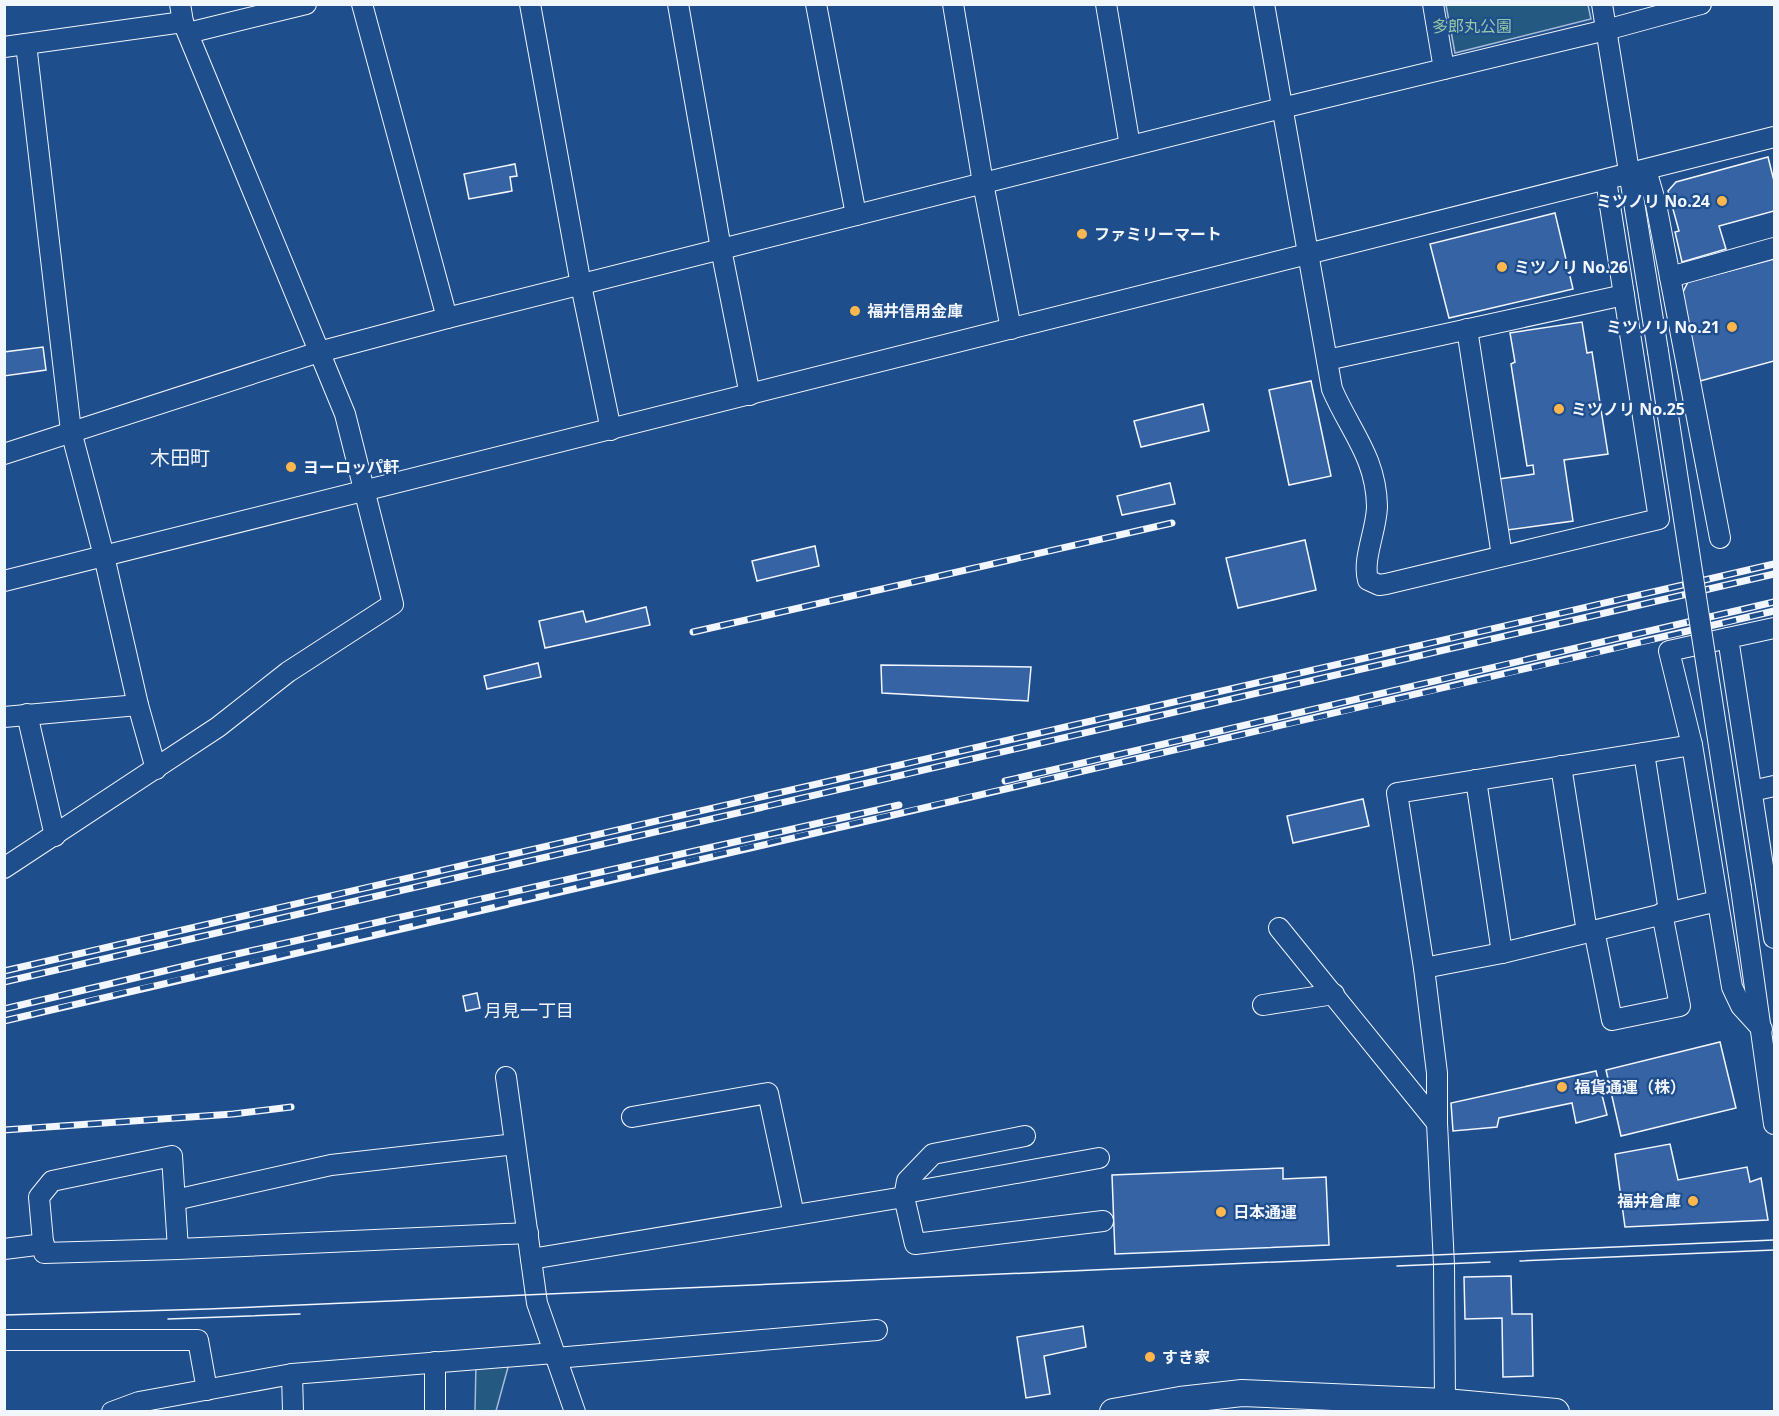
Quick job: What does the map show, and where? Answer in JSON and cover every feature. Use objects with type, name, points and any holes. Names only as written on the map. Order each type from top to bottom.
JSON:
[{"type":"main road","points":[[1113,1412],[1180,1400],[1242,1393],[1556,1412]]},
{"type":"street","points":[[4,47],[306,4]]},
{"type":"street","points":[[362,4],[447,318]]},
{"type":"street","points":[[530,4],[581,285],[611,430]]},
{"type":"street","points":[[678,4],[721,249],[750,395]]},
{"type":"street","points":[[816,4],[856,215]]},
{"type":"street","points":[[953,4],[982,183],[1011,329]]},
{"type":"street","points":[[1106,4],[1130,146]]},
{"type":"street","points":[[1264,4],[1332,389],[1372,471],[1377,508],[1366,568],[1368,580],[1379,585],[1659,519],[1606,180]]},
{"type":"street","points":[[1433,4],[1444,69]]},
{"type":"street","points":[[1602,4],[1638,172],[1658,351],[1741,888],[1774,1124]]},
{"type":"street","points":[[4,454],[319,352],[447,318],[1282,108],[1606,30],[1701,4]]},
{"type":"street","points":[[4,868],[218,727],[288,672],[393,604],[345,414],[184,20]]},
{"type":"street","points":[[26,44],[72,431],[104,556],[138,705],[156,769]]},
{"type":"street","points":[[4,581],[1308,256],[1774,137]]},
{"type":"street","points":[[1638,172],[1656,204],[1720,538]]},
{"type":"street","points":[[1670,277],[1774,248]]},
{"type":"street","points":[[1327,360],[1624,295]]},
{"type":"street","points":[[1467,329],[1502,556]]},
{"type":"street","points":[[1762,1029],[1741,1006],[1733,993],[1692,745],[1669,651],[1774,628]]},
{"type":"street","points":[[1728,638],[1774,938]]},
{"type":"street","points":[[4,717],[138,705]]},
{"type":"street","points":[[27,714],[55,836]]},
{"type":"street","points":[[1449,1407],[1437,1073],[1424,968],[1396,793],[1692,745]]},
{"type":"street","points":[[1562,766],[1591,931],[1612,1020],[1680,1006],[1644,753]]},
{"type":"street","points":[[1476,780],[1502,953]]},
{"type":"street","points":[[1752,791],[1774,786]]},
{"type":"street","points":[[1424,968],[1502,953],[1717,901]]},
{"type":"street","points":[[1278,928],[1437,1123]]},
{"type":"street","points":[[1263,1005],[1334,994]]},
{"type":"street","points":[[1762,1029],[1774,1007]]},
{"type":"street","points":[[506,1077],[537,1303],[574,1412]]},
{"type":"street","points":[[632,1117],[768,1093],[795,1215]]},
{"type":"street","points":[[1025,1136],[933,1154],[908,1181],[904,1195],[915,1244],[1103,1221]]},
{"type":"street","points":[[175,1200],[331,1165],[515,1144]]},
{"type":"street","points":[[178,1249],[172,1156],[52,1181],[39,1197],[44,1253],[178,1249],[528,1233]]},
{"type":"street","points":[[531,1259],[795,1215],[1099,1158]]},
{"type":"street","points":[[4,1249],[44,1244]]},
{"type":"street","points":[[112,1412],[139,1402],[292,1374],[877,1330]]},
{"type":"street","points":[[4,1340],[198,1340],[207,1390]]},
{"type":"street","points":[[435,1362],[435,1412]]},
{"type":"street","points":[[292,1374],[293,1412]]},
{"type":"green space","name":"多郎丸公園","points":[[1446,5],[1588,5],[1591,19],[1455,53]]},
{"type":"green space","points":[[510,1360],[496,1411],[475,1412],[476,1363]]},
{"type":"building","name":"ミツノリ No.24","points":[[1768,157],[1774,181],[1774,211],[1719,226],[1726,249],[1682,262],[1675,232],[1679,231],[1668,191],[1676,182]]},
{"type":"building","points":[[515,164],[517,176],[510,177],[512,191],[469,199],[464,174]]},
{"type":"building","name":"ミツノリ No.26","points":[[1555,213],[1573,289],[1449,318],[1430,244]]},
{"type":"building","name":"ミツノリ No.21","points":[[1774,259],[1774,361],[1700,381],[1682,294],[1688,282]]},
{"type":"building","name":"ミツノリ No.25","points":[[1582,322],[1587,353],[1592,352],[1608,454],[1564,460],[1573,521],[1507,530],[1499,479],[1534,474],[1533,465],[1527,466],[1511,364],[1515,362],[1510,333]]},
{"type":"building","points":[[43,347],[46,370],[4,376],[4,352]]},
{"type":"building","points":[[1311,381],[1331,476],[1289,485],[1269,390]]},
{"type":"building","points":[[1203,404],[1209,431],[1141,447],[1134,421]]},
{"type":"building","points":[[1170,483],[1175,504],[1122,515],[1117,496]]},
{"type":"building","points":[[1305,540],[1316,590],[1238,608],[1226,558]]},
{"type":"building","points":[[815,546],[819,566],[757,581],[752,561]]},
{"type":"building","points":[[646,607],[650,625],[545,648],[539,621],[583,611],[586,622]]},
{"type":"building","points":[[538,663],[541,677],[487,689],[484,676]]},
{"type":"building","points":[[881,665],[1031,667],[1028,701],[882,693]]},
{"type":"building","points":[[1363,799],[1369,826],[1293,843],[1287,816]]},
{"type":"building","points":[[477,993],[480,1008],[466,1011],[463,996]]},
{"type":"building","points":[[1720,1042],[1736,1108],[1621,1136],[1606,1070]]},
{"type":"building","name":"福貨通運（株）","points":[[1596,1071],[1607,1115],[1576,1123],[1572,1103],[1499,1118],[1497,1127],[1453,1131],[1451,1103]]},
{"type":"building","name":"福井倉庫","points":[[1670,1144],[1678,1180],[1747,1167],[1750,1182],[1761,1178],[1768,1220],[1625,1227],[1615,1154]]},
{"type":"building","name":"日本通運","points":[[1283,1168],[1283,1179],[1326,1177],[1329,1245],[1115,1254],[1112,1175]]},
{"type":"building","points":[[1511,1276],[1512,1314],[1532,1314],[1533,1376],[1503,1377],[1502,1318],[1465,1319],[1464,1277]]},
{"type":"building","points":[[1083,1326],[1086,1347],[1044,1356],[1050,1394],[1026,1398],[1017,1337]]},
{"type":"tram line","points":[[4,1315],[208,1309],[1774,1240]]},
{"type":"tram line","points":[[1520,1261],[1774,1250]]},
{"type":"tram line","points":[[1397,1266],[1490,1262]]},
{"type":"tram line","points":[[168,1319],[300,1314]]},
{"type":"railway","points":[[693,632],[1172,523]]},
{"type":"railway","points":[[4,971],[1774,564]]},
{"type":"railway","points":[[4,982],[1774,574]]},
{"type":"railway","points":[[1005,781],[1774,602]]},
{"type":"railway","points":[[4,1021],[1774,611]]},
{"type":"railway","points":[[4,1009],[210,960],[899,805]]},
{"type":"railway","points":[[4,1130],[233,1114],[291,1107]]},
{"type":"place","name":"ミツノリ No.24","points":[[1722,201]]},
{"type":"place","name":"ファミリーマート","points":[[1082,234]]},
{"type":"place","name":"ミツノリ No.26","points":[[1502,267]]},
{"type":"place","name":"福井信用金庫","points":[[855,311]]},
{"type":"place","name":"ミツノリ No.21","points":[[1732,327]]},
{"type":"place","name":"ミツノリ No.25","points":[[1559,409]]},
{"type":"place","name":"ヨーロッパ軒","points":[[291,467]]},
{"type":"place","name":"福貨通運（株）","points":[[1562,1087]]},
{"type":"place","name":"福井倉庫","points":[[1693,1201]]},
{"type":"place","name":"日本通運","points":[[1221,1212]]},
{"type":"place","name":"すき家","points":[[1150,1357]]},
{"type":"district","name":"木田町","points":[[180,457]]},
{"type":"district","name":"月見一丁目","points":[[529,1010]]}]
